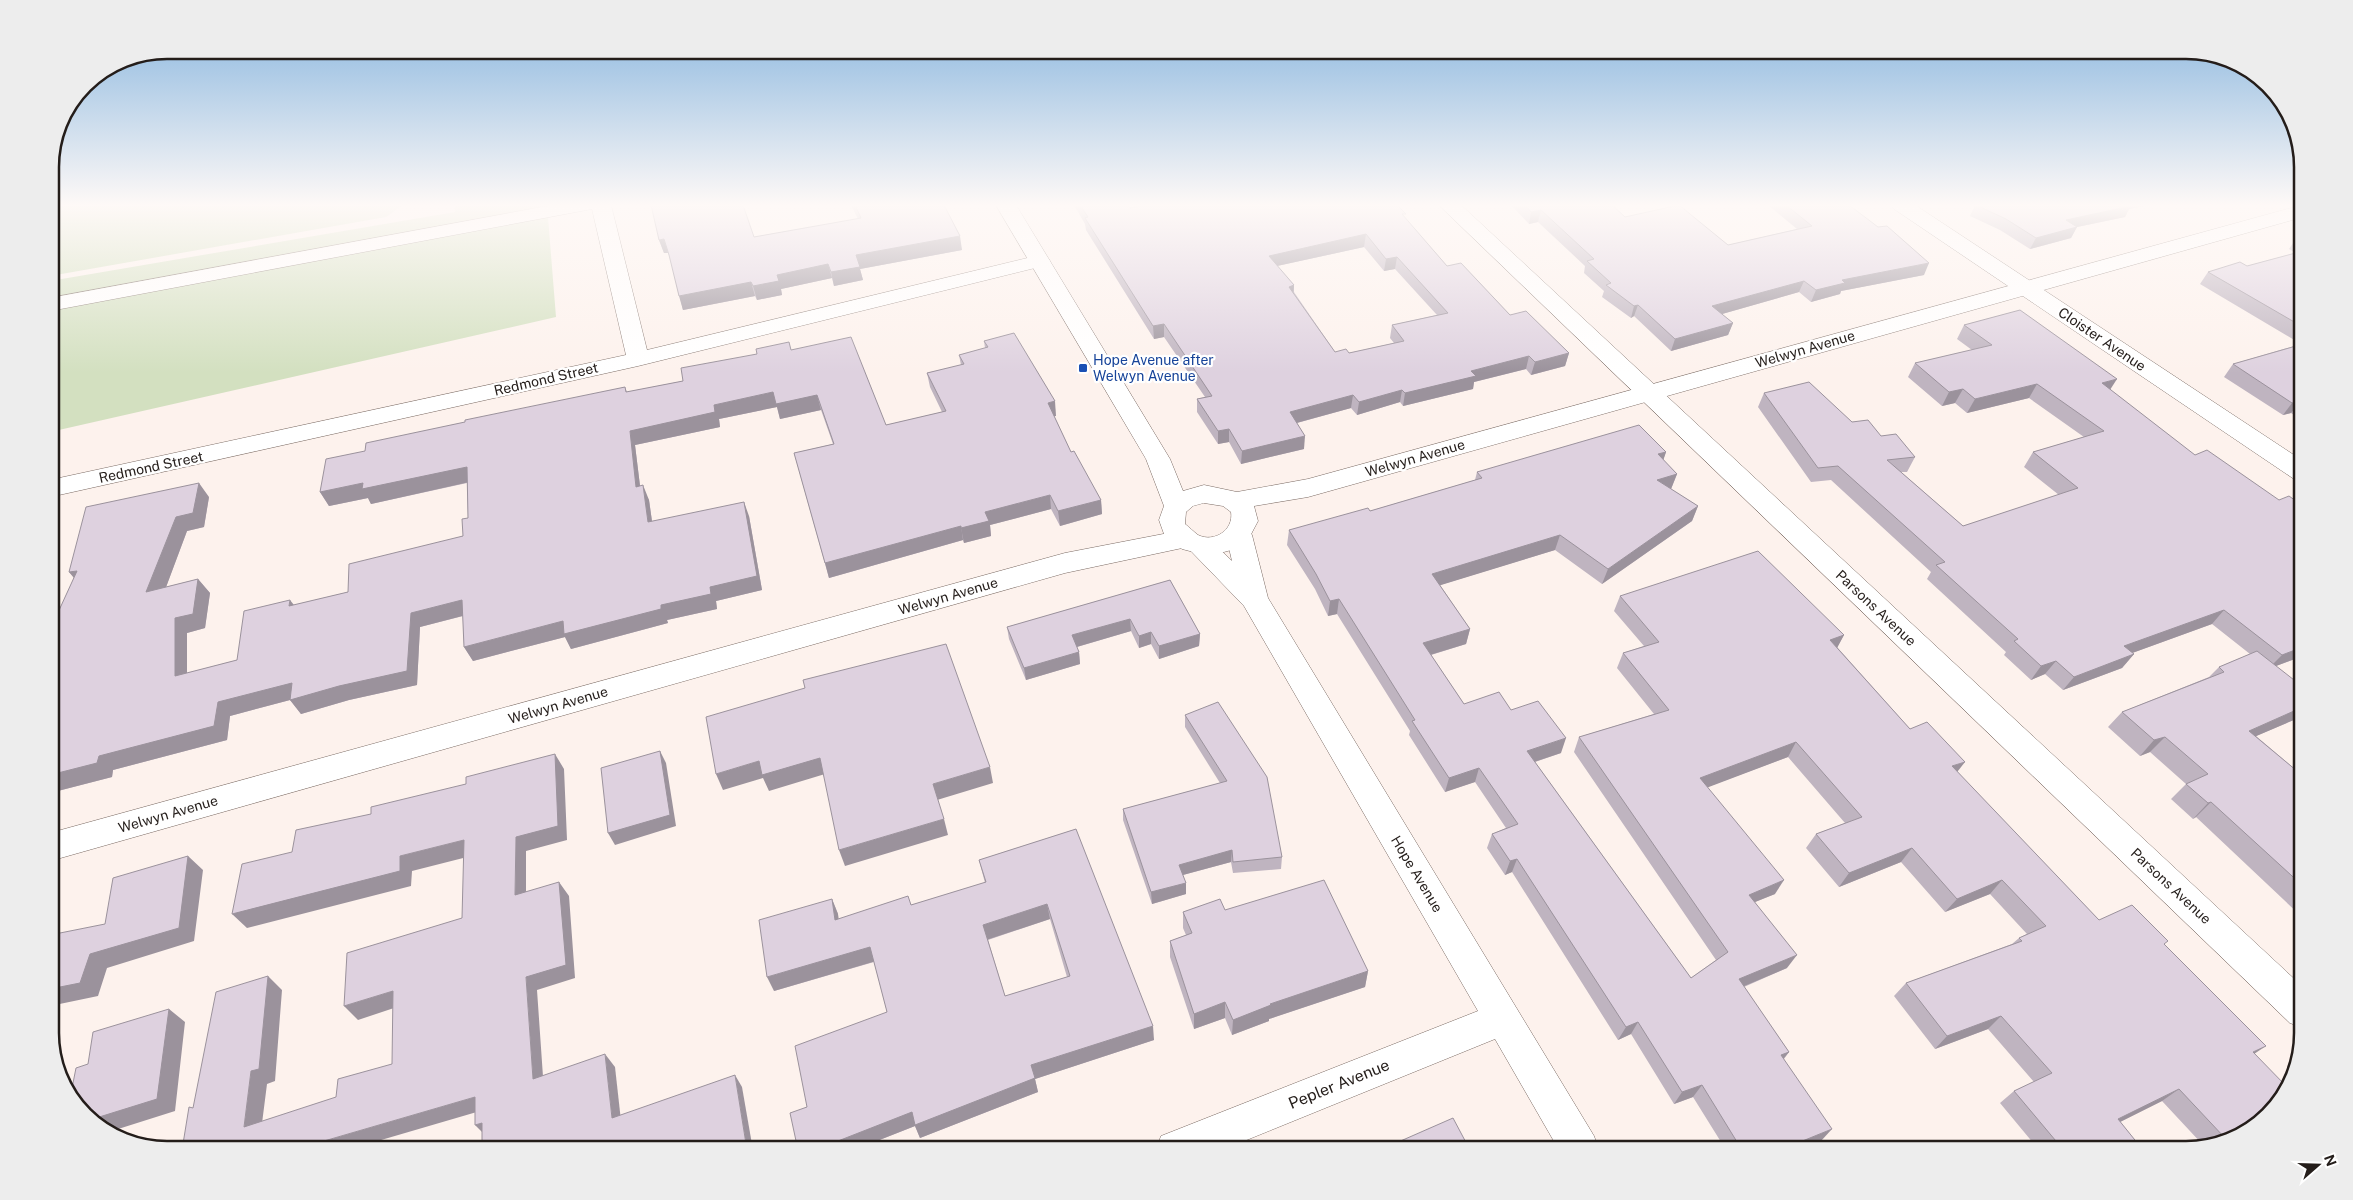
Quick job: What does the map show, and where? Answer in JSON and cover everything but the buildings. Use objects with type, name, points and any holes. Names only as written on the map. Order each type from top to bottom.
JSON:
[{"type":"street","points":[[59,303],[286,261]]},
{"type":"street","points":[[614,261],[638,359]]},
{"type":"street","name":"Redmond Street","points":[[59,487],[638,359],[1040,261]]},
{"type":"street","name":"Hope Avenue","points":[[1040,261],[1158,459],[1183,528],[1254,599],[1575,1141]]},
{"type":"street","name":"Parsons Avenue","points":[[1508,261],[2294,1003]]},
{"type":"street","name":"Cloister Avenue","points":[[1985,261],[2294,467]]},
{"type":"street","name":"Welwyn Avenue","points":[[1183,528],[1193,495],[1215,494],[1234,501],[1308,488],[2122,261]]},
{"type":"street","name":"Hope Avenue","points":[[1158,459],[1204,494]]},
{"type":"street","name":"Welwyn Avenue","points":[[59,844],[1065,563],[1183,528],[1221,544],[1308,488]]},
{"type":"street","points":[[1234,501],[1244,512],[1242,530]]},
{"type":"street","name":"Hope Avenue","points":[[1242,530],[1254,599]]},
{"type":"street","name":"Pepler Avenue","points":[[1197,1141],[1502,1018]]},
{"type":"green space","points":[[59,261],[135,261],[59,274]]},
{"type":"green space","points":[[167,261],[552,261],[556,317],[59,430],[59,279]]},
{"type":"place","name":"Hope Avenue after Welwyn Avenue","points":[[1083,368]]}]
